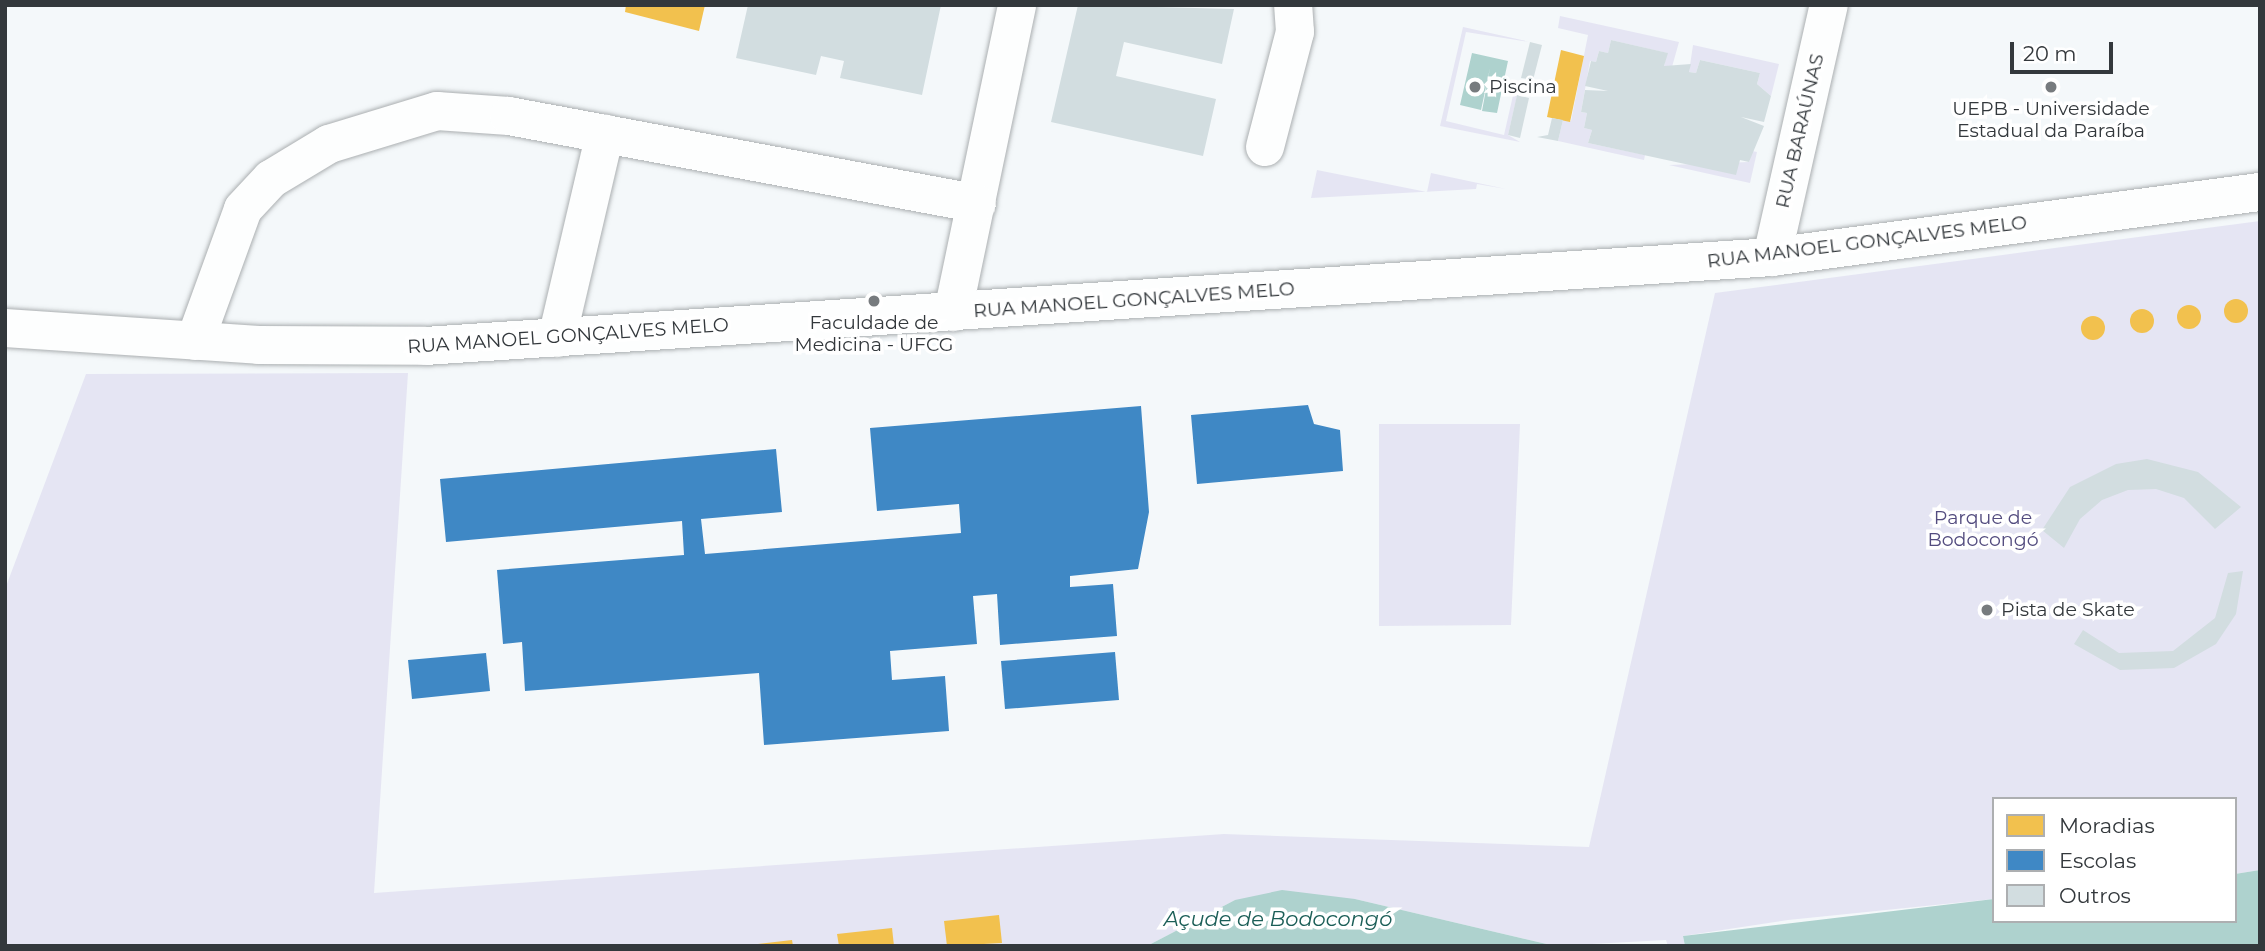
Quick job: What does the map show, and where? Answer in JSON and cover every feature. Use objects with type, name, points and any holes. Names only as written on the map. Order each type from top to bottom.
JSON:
[{"type":"street","points":[[953,312],[1017,5]]},
{"type":"street","points":[[1265,148],[1295,32],[1293,5]]},
{"type":"street","name":"RUA BARAÚNAS","points":[[1772,257],[1829,5]]},
{"type":"street","points":[[195,341],[243,209],[271,179],[330,144],[437,111],[605,134],[977,204]]},
{"type":"street","points":[[557,338],[605,134]]},
{"type":"street","name":"RUA MANOEL GONÇALVES MELO","points":[[5,328],[195,341],[370,348],[557,338],[1772,257],[2260,192]]},
{"type":"green space","points":[[1560,16],[1679,42],[1672,67],[1664,66],[1667,53],[1611,40],[1608,53],[1599,51],[1596,62],[1590,61],[1581,112],[1587,113],[1584,128],[1592,130],[1588,143],[1645,155],[1644,160],[1558,141],[1563,120],[1571,121],[1588,35],[1558,28]]},
{"type":"green space","points":[[1463,27],[1530,42],[1466,32],[1446,121],[1504,135],[1514,91],[1529,94],[1517,96],[1508,135],[1520,142],[1440,126]]},
{"type":"green space","points":[[1693,45],[1779,64],[1771,96],[1757,84],[1760,73],[1700,60],[1696,73],[1689,72]]},
{"type":"green space","points":[[1752,151],[1757,152],[1750,183],[1669,165],[1749,162]]},
{"type":"green space","points":[[1317,170],[1426,192],[1311,198]]},
{"type":"green space","points":[[1431,173],[1506,189],[1477,184],[1476,189],[1427,192]]},
{"type":"green space","name":"Parque de Bodocongó","points":[[2260,221],[2260,870],[2237,874],[2237,797],[1992,797],[1992,899],[1788,920],[1683,936],[1685,946],[1668,946],[1666,940],[1555,946],[1355,899],[1235,900],[1147,946],[5,946],[5,589],[86,374],[408,373],[374,893],[1224,834],[1589,847],[1715,293]]},
{"type":"green space","points":[[1379,424],[1520,424],[1511,625],[1379,626]]},
{"type":"water","name":"Piscina","points":[[1472,53],[1508,61],[1497,113],[1482,111],[1490,68],[1481,110],[1460,105]]},
{"type":"water","points":[[2260,870],[2260,946],[1685,946],[1683,936],[1992,899],[1992,923],[2237,923],[2237,874]]},
{"type":"water","name":"Açude de Bodocongó","points":[[1282,890],[1355,899],[1555,946],[1147,946],[1235,900]]},
{"type":"building: Moradias","points":[[626,5],[705,5],[699,31],[625,12]]},
{"type":"building: Moradias","points":[[1561,50],[1584,56],[1570,122],[1547,117]]},
{"type":"building: Moradias","points":[[2236,299],[2247,306],[2248,311],[2241,322],[2236,323],[2225,316],[2224,311],[2231,300]]},
{"type":"building: Moradias","points":[[2189,305],[2200,312],[2201,317],[2194,328],[2189,329],[2178,322],[2177,317],[2184,306]]},
{"type":"building: Moradias","points":[[2142,309],[2153,316],[2154,321],[2147,332],[2142,333],[2131,326],[2130,321],[2137,310]]},
{"type":"building: Moradias","points":[[2093,316],[2104,323],[2105,328],[2098,339],[2093,340],[2082,333],[2081,328],[2088,317]]},
{"type":"building: Moradias","points":[[999,915],[1002,943],[947,946],[944,921]]},
{"type":"building: Moradias","points":[[892,928],[894,946],[839,946],[837,934]]},
{"type":"building: Moradias","points":[[792,940],[793,946],[758,946],[758,944]]},
{"type":"building: Escolas","points":[[1308,405],[1314,424],[1340,430],[1343,471],[1197,484],[1191,415]]},
{"type":"building: Escolas","points":[[1141,406],[1149,512],[1138,569],[1070,576],[1070,587],[1113,584],[1117,636],[1000,645],[997,594],[973,596],[977,644],[890,651],[892,680],[945,676],[949,731],[764,745],[759,673],[525,691],[522,642],[503,644],[497,570],[684,555],[682,521],[446,542],[440,479],[776,449],[782,512],[701,519],[705,554],[961,533],[959,504],[877,511],[870,428]]},
{"type":"building: Escolas","points":[[1115,652],[1119,700],[1005,709],[1001,661]]},
{"type":"building: Escolas","points":[[486,653],[490,691],[412,699],[408,660]]},
{"type":"building: Outros","points":[[748,5],[941,5],[922,95],[840,78],[844,61],[821,56],[816,75],[736,58]]},
{"type":"building: Outros","points":[[1078,5],[1234,9],[1222,64],[1124,42],[1116,76],[1216,99],[1203,156],[1051,122]]},
{"type":"building: Outros","points":[[1611,40],[1668,53],[1664,66],[1691,64],[1689,72],[1696,73],[1700,60],[1760,73],[1757,84],[1771,96],[1764,122],[1741,117],[1764,126],[1749,162],[1740,160],[1736,175],[1588,143],[1592,130],[1584,128],[1587,113],[1581,112],[1585,90],[1608,91],[1585,86],[1591,61],[1596,62],[1599,51],[1608,53]]},
{"type":"building: Outros","points":[[1530,42],[1542,45],[1533,80],[1521,78]]},
{"type":"building: Outros","points":[[1517,95],[1529,98],[1520,138],[1508,135]]},
{"type":"building: Outros","points":[[1552,118],[1563,120],[1558,141],[1537,137],[1548,135]]},
{"type":"building: Outros","points":[[2147,459],[2198,472],[2241,507],[2215,529],[2184,498],[2156,489],[2128,490],[2102,500],[2080,519],[2064,548],[2042,530],[2070,487],[2116,464]]},
{"type":"building: Outros","points":[[2243,571],[2236,614],[2216,644],[2174,668],[2120,670],[2074,644],[2083,630],[2119,653],[2173,651],[2215,618],[2228,573]]},
{"type":"place","name":"Piscina","points":[[1475,87]]},
{"type":"place","name":"UEPB - Universidade Estadual da Paraíba","points":[[2051,87]]},
{"type":"place","name":"Faculdade de Medicina - UFCG","points":[[874,301]]},
{"type":"place","name":"Pista de Skate","points":[[1987,610]]}]
